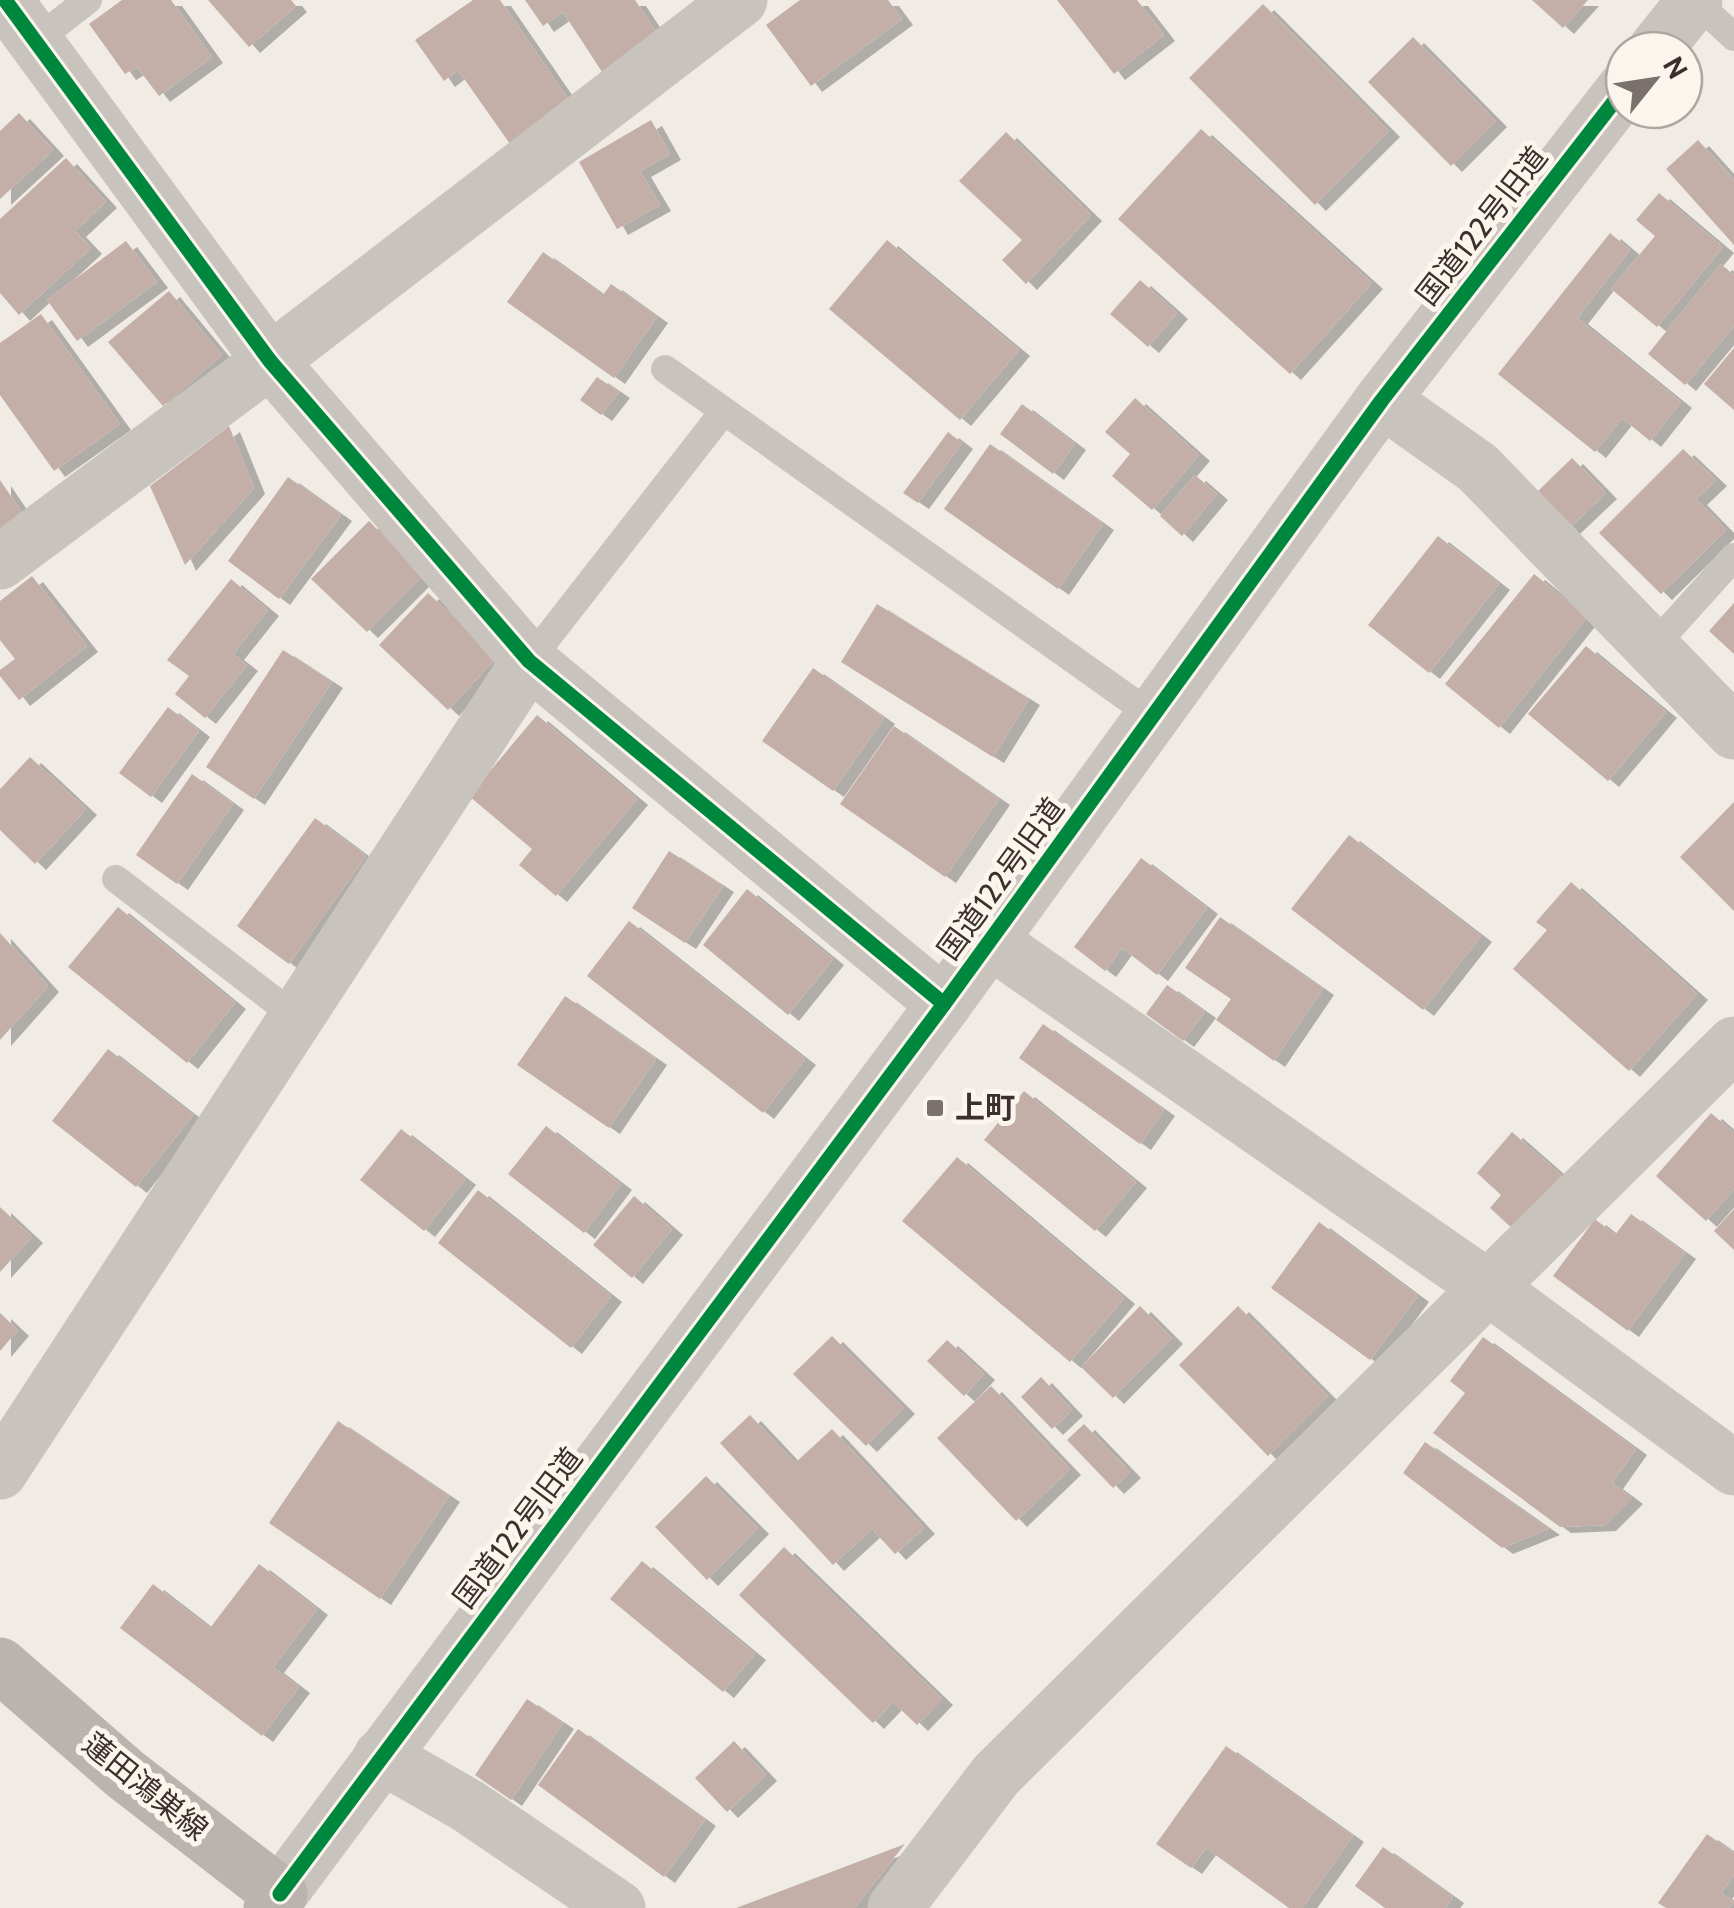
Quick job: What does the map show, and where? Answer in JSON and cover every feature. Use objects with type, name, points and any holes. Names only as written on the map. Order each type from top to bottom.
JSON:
[{"type":"main road","name":"蓮田鴻巣線","points":[[0,1664],[275,1901]]},
{"type":"street","points":[[0,562],[270,361],[740,0]]},
{"type":"street","points":[[1671,30],[1695,0]]},
{"type":"street","points":[[19,21],[270,361],[529,661],[944,1004]]},
{"type":"street","name":"国道122号旧道","points":[[275,1901],[944,1004],[1382,400],[1604,115]]},
{"type":"street","points":[[1382,400],[1478,468],[1734,732]]},
{"type":"street","points":[[0,1472],[529,661]]},
{"type":"street","points":[[990,941],[1490,1288],[1734,1468]]},
{"type":"street","points":[[895,1908],[996,1775],[1734,1044]]},
{"type":"street","points":[[382,1756],[468,1806],[618,1908]]},
{"type":"lane","points":[[19,21],[88,0]]},
{"type":"lane","points":[[1695,0],[1734,36]]},
{"type":"lane","points":[[665,369],[1153,716]]},
{"type":"lane","points":[[529,661],[724,411]]},
{"type":"lane","points":[[1651,649],[1734,557]]},
{"type":"lane","points":[[116,879],[296,1017]]},
{"type":"building","points":[[122,0],[171,0],[212,57],[159,96],[137,67],[125,74],[89,24]]},
{"type":"building","points":[[208,0],[291,0],[296,6],[249,47]]},
{"type":"building","points":[[473,0],[500,0],[570,102],[510,144],[458,70],[444,81],[415,40]]},
{"type":"building","points":[[525,0],[635,0],[660,38],[604,75],[563,12],[543,26]]},
{"type":"building","points":[[800,0],[888,0],[902,19],[811,86],[766,25]]},
{"type":"building","points":[[1057,0],[1137,0],[1164,35],[1114,74]]},
{"type":"building","points":[[1532,0],[1588,0],[1563,28]]},
{"type":"building","points":[[1263,4],[1389,131],[1315,205],[1189,78]]},
{"type":"building","points":[[1413,37],[1496,121],[1451,166],[1368,82]]},
{"type":"building","points":[[19,113],[53,150],[0,199],[0,131]]},
{"type":"building","points":[[651,120],[670,154],[640,171],[660,205],[617,229],[579,162]]},
{"type":"building","points":[[1201,129],[1372,283],[1290,374],[1118,219]]},
{"type":"building","points":[[1006,132],[1091,215],[1026,284],[1002,260],[1022,240],[959,181]]},
{"type":"building","points":[[1698,140],[1734,180],[1734,245],[1666,169]]},
{"type":"building","points":[[66,158],[106,202],[75,231],[91,248],[19,315],[0,293],[0,219]]},
{"type":"building","points":[[1659,193],[1723,247],[1657,327],[1611,289],[1655,236],[1636,220]]},
{"type":"building","points":[[1610,233],[1630,250],[1577,318],[1681,402],[1650,441],[1622,418],[1595,452],[1498,374]]},
{"type":"building","points":[[887,240],[1019,350],[960,420],[829,309]]},
{"type":"building","points":[[126,241],[157,282],[77,341],[47,300]]},
{"type":"building","points":[[543,252],[603,295],[611,284],[657,317],[614,378],[507,302]]},
{"type":"building","points":[[1721,264],[1734,275],[1734,326],[1685,385],[1648,354]]},
{"type":"building","points":[[1140,280],[1177,313],[1148,347],[1110,314]]},
{"type":"building","points":[[169,291],[222,355],[163,406],[108,342]]},
{"type":"building","points":[[41,314],[120,424],[54,471],[0,395],[0,343]]},
{"type":"building","points":[[1734,348],[1734,410],[1704,384]]},
{"type":"building","points":[[597,377],[619,392],[601,415],[580,400]]},
{"type":"building","points":[[1135,398],[1199,455],[1152,510],[1112,476],[1130,454],[1105,432]]},
{"type":"building","points":[[1022,404],[1075,444],[1053,474],[1000,434]]},
{"type":"building","points":[[229,426],[254,488],[185,565],[150,486]]},
{"type":"building","points":[[948,432],[962,443],[918,503],[903,493]]},
{"type":"building","points":[[990,444],[1103,524],[1058,589],[944,509]]},
{"type":"building","points":[[1683,449],[1716,480],[1696,499],[1726,530],[1661,594],[1599,533]]},
{"type":"building","points":[[1572,458],[1606,493],[1569,528],[1536,493]]},
{"type":"building","points":[[1195,475],[1217,494],[1182,536],[1160,516]]},
{"type":"building","points":[[288,477],[341,515],[279,599],[228,561]]},
{"type":"building","points":[[0,480],[23,514],[0,529]]},
{"type":"building","points":[[369,521],[423,576],[367,632],[311,579]]},
{"type":"building","points":[[1438,536],[1499,584],[1429,673],[1368,625]]},
{"type":"building","points":[[1534,574],[1587,617],[1499,728],[1445,684]]},
{"type":"building","points":[[32,576],[87,646],[19,700],[0,676],[0,670],[15,659],[0,640],[0,601]]},
{"type":"building","points":[[231,579],[268,610],[233,654],[247,665],[205,718],[175,694],[189,676],[167,660]]},
{"type":"building","points":[[428,593],[497,657],[448,710],[379,645]]},
{"type":"building","points":[[1734,603],[1734,654],[1709,631]]},
{"type":"building","points":[[877,604],[1029,699],[993,757],[841,662]]},
{"type":"building","points":[[1586,646],[1666,712],[1608,781],[1528,714]]},
{"type":"building","points":[[283,650],[332,682],[254,799],[206,767]]},
{"type":"building","points":[[813,668],[884,718],[833,791],[762,741]]},
{"type":"building","points":[[168,707],[199,731],[151,797],[119,773]]},
{"type":"building","points":[[537,715],[637,799],[556,896],[519,865],[532,849],[469,796]]},
{"type":"building","points":[[894,726],[999,799],[945,877],[840,804]]},
{"type":"building","points":[[30,757],[86,809],[35,864],[0,830],[0,789]]},
{"type":"building","points":[[192,774],[233,804],[177,884],[136,855]]},
{"type":"building","points":[[1734,802],[1734,911],[1680,857]]},
{"type":"building","points":[[315,818],[366,856],[289,964],[237,926]]},
{"type":"building","points":[[1349,835],[1481,936],[1423,1010],[1291,909]]},
{"type":"building","points":[[669,851],[723,886],[685,943],[632,908]]},
{"type":"building","points":[[1141,858],[1207,908],[1157,975],[1122,948],[1105,971],[1074,947]]},
{"type":"building","points":[[1571,882],[1697,994],[1629,1071],[1513,969],[1547,930],[1536,922]]},
{"type":"building","points":[[747,889],[833,959],[788,1015],[703,945]]},
{"type":"building","points":[[118,907],[235,1003],[187,1063],[68,967]]},
{"type":"building","points":[[1220,917],[1323,989],[1274,1061],[1216,1020],[1231,999],[1185,968]]},
{"type":"building","points":[[629,921],[805,1059],[763,1113],[587,976]]},
{"type":"building","points":[[0,933],[48,986],[0,1040]]},
{"type":"building","points":[[1167,985],[1205,1012],[1183,1041],[1146,1014]]},
{"type":"building","points":[[565,996],[656,1059],[609,1128],[517,1065]]},
{"type":"building","points":[[1043,1024],[1164,1110],[1140,1144],[1019,1058]]},
{"type":"building","points":[[108,1049],[193,1115],[136,1187],[52,1121]]},
{"type":"building","points":[[1024,1091],[1136,1182],[1095,1231],[984,1140]]},
{"type":"building","points":[[1711,1113],[1734,1133],[1734,1189],[1706,1221],[1656,1176]]},
{"type":"building","points":[[546,1126],[621,1184],[584,1233],[508,1174]]},
{"type":"building","points":[[401,1129],[465,1179],[424,1231],[360,1180]]},
{"type":"building","points":[[1512,1132],[1561,1175],[1514,1230],[1490,1208],[1501,1195],[1477,1173]]},
{"type":"building","points":[[957,1157],[1124,1298],[1070,1362],[902,1221]]},
{"type":"building","points":[[478,1190],[611,1296],[571,1348],[438,1243]]},
{"type":"building","points":[[634,1196],[672,1229],[632,1278],[593,1245]]},
{"type":"building","points":[[0,1207],[32,1237],[0,1272]]},
{"type":"building","points":[[1734,1209],[1734,1250],[1714,1231]]},
{"type":"building","points":[[1631,1214],[1685,1253],[1628,1331],[1553,1276],[1595,1219],[1615,1235]]},
{"type":"building","points":[[1319,1222],[1418,1296],[1370,1360],[1271,1288]]},
{"type":"building","points":[[1140,1306],[1172,1338],[1113,1398],[1081,1367]]},
{"type":"building","points":[[1238,1306],[1328,1396],[1268,1456],[1179,1365]]},
{"type":"building","points":[[0,1313],[18,1330],[0,1351]]},
{"type":"building","points":[[832,1336],[904,1408],[866,1446],[793,1374]]},
{"type":"building","points":[[1483,1337],[1636,1449],[1612,1483],[1632,1498],[1605,1525],[1560,1527],[1433,1433],[1465,1393],[1450,1381]]},
{"type":"building","points":[[947,1340],[984,1374],[964,1396],[927,1361]]},
{"type":"building","points":[[1041,1377],[1072,1410],[1052,1429],[1021,1397]]},
{"type":"building","points":[[991,1386],[1070,1469],[1016,1521],[937,1438]]},
{"type":"building","points":[[750,1415],[795,1463],[832,1429],[924,1528],[895,1554],[872,1529],[833,1565],[720,1443]]},
{"type":"building","points":[[338,1421],[449,1496],[380,1599],[269,1523]]},
{"type":"building","points":[[1084,1424],[1130,1472],[1113,1488],[1067,1440]]},
{"type":"building","points":[[1425,1442],[1549,1529],[1502,1548],[1403,1473]]},
{"type":"building","points":[[706,1476],[758,1528],[707,1580],[655,1527]]},
{"type":"building","points":[[784,1547],[942,1699],[917,1725],[893,1702],[873,1723],[739,1595]]},
{"type":"building","points":[[642,1561],[755,1654],[723,1692],[610,1599]]},
{"type":"building","points":[[259,1564],[317,1609],[273,1667],[299,1687],[262,1736],[120,1628],[153,1584],[210,1628]]},
{"type":"building","points":[[527,1699],[563,1723],[511,1800],[475,1775]]},
{"type":"building","points":[[578,1729],[705,1820],[664,1877],[538,1785]]},
{"type":"building","points":[[734,1741],[766,1775],[727,1812],[695,1778]]},
{"type":"building","points":[[1226,1746],[1353,1836],[1302,1908],[1289,1908],[1206,1848],[1191,1868],[1156,1844]]},
{"type":"building","points":[[1707,1834],[1734,1853],[1734,1875],[1721,1893],[1734,1902],[1729,1908],[1666,1908],[1658,1903]]},
{"type":"building","points":[[905,1844],[854,1908],[736,1908]]},
{"type":"building","points":[[1383,1847],[1453,1897],[1445,1908],[1385,1908],[1355,1886]]},
{"type":"cycle path","points":[[5,0],[270,361],[529,661],[944,1004]]},
{"type":"cycle path","points":[[280,1894],[944,1004],[1382,400],[1604,115]]},
{"type":"place","name":"上町","points":[[935,1108]]}]
